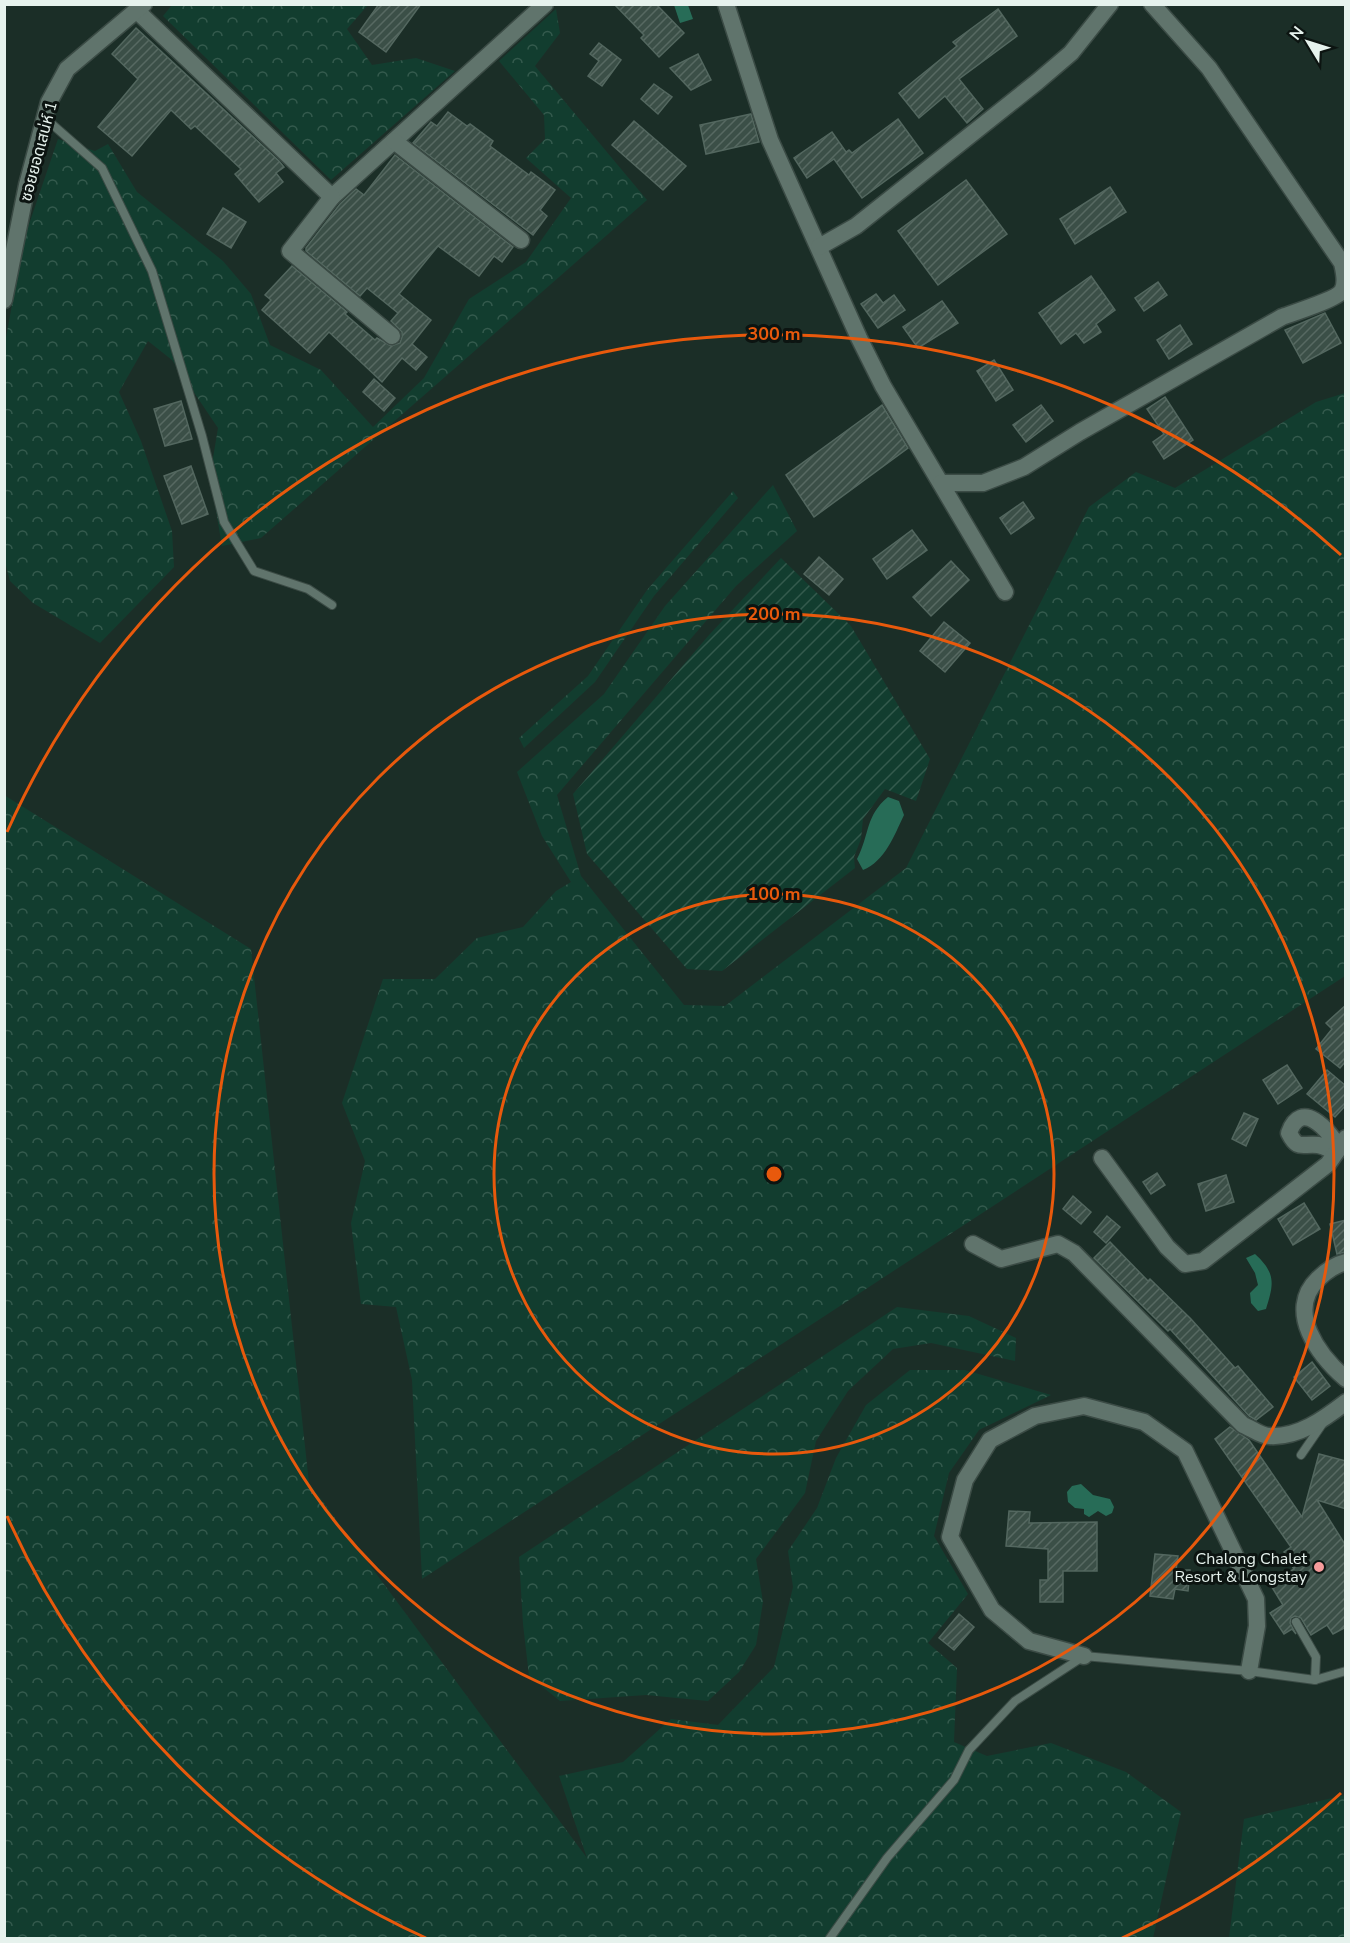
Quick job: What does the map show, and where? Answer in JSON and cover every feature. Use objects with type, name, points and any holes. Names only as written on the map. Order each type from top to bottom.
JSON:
[{"type":"street","points":[[392,336],[290,252],[332,197],[545,4]]},
{"type":"street","points":[[726,4],[770,140],[883,386],[1005,592]]},
{"type":"street","points":[[819,247],[856,226],[1037,82],[1071,53],[1110,4]]},
{"type":"street","points":[[941,483],[983,483],[1024,467],[1080,432],[1282,317],[1332,299],[1342,292],[1345,281],[1342,263],[1209,68],[1152,4]]},
{"type":"street","points":[[140,7],[332,197]]},
{"type":"street","name":"ซอยยอดเสน่ห์ 1","points":[[4,300],[10,242],[49,102],[67,69],[140,7]]},
{"type":"street","points":[[394,141],[520,240]]},
{"type":"street","points":[[1102,1158],[1167,1247],[1185,1264],[1203,1261],[1328,1164],[1340,1146]]},
{"type":"street","points":[[973,1244],[1001,1260],[1058,1244],[1074,1253],[1244,1425],[1268,1437],[1298,1432],[1328,1416],[1346,1402]]},
{"type":"street","points":[[1346,1262],[1337,1264],[1326,1271],[1310,1287],[1304,1306],[1313,1342],[1330,1365],[1346,1379]]},
{"type":"street","points":[[1084,1656],[1029,1641],[992,1610],[950,1537],[965,1480],[990,1440],[1035,1416],[1084,1406],[1144,1422],[1185,1451],[1256,1599],[1257,1626],[1249,1671]]},
{"type":"lane","points":[[45,118],[102,168],[152,270],[202,436],[224,522],[254,571],[308,589],[332,605]]},
{"type":"lane","points":[[1301,1455],[1328,1416]]},
{"type":"lane","points":[[1296,1622],[1316,1657],[1316,1680]]},
{"type":"lane","points":[[830,1938],[887,1858],[954,1780],[969,1750],[1016,1701],[1084,1656],[1249,1671],[1316,1680],[1346,1671]]},
{"type":"green space","points":[[172,5],[368,5],[347,29],[372,65],[416,58],[455,71],[331,180],[163,16]]},
{"type":"green space","points":[[556,9],[560,33],[535,66],[647,200],[261,538],[222,546],[210,476],[218,428],[172,360],[148,341],[119,392],[141,441],[172,531],[174,567],[100,643],[33,603],[10,581],[4,558],[5,343],[24,239],[58,139],[95,151],[108,144],[137,192],[223,261],[251,294],[270,345],[321,370],[373,427],[424,378],[469,299],[526,262],[571,198],[526,158],[545,139],[544,115],[499,61]]},
{"type":"green space","points":[[1345,393],[1345,976],[422,1579],[412,1380],[396,1307],[361,1304],[351,1223],[365,1161],[342,1103],[383,979],[435,979],[477,938],[523,927],[556,891],[571,882],[542,836],[517,772],[604,694],[665,606],[773,485],[797,531],[736,586],[557,795],[581,876],[684,1005],[725,1006],[906,868],[1089,507],[1136,472],[1175,488],[1316,402]]},
{"type":"green space","points":[[733,491],[738,498],[654,596],[595,682],[524,748],[519,738],[588,676],[647,590]]},
{"type":"green space","points":[[781,558],[851,626],[930,759],[916,801],[885,789],[863,819],[861,839],[854,857],[855,868],[722,971],[687,969],[587,854],[573,794],[709,635]]},
{"type":"green space","points":[[4,795],[251,949],[309,1483],[587,1858],[559,1776],[623,1762],[671,1719],[718,1725],[774,1667],[793,1587],[788,1551],[817,1508],[836,1458],[866,1405],[910,1370],[965,1370],[1051,1395],[979,1430],[949,1473],[934,1536],[968,1594],[928,1643],[957,1668],[954,1742],[987,1756],[1051,1743],[1126,1772],[1181,1812],[1153,1938],[5,1938]]},
{"type":"green space","points":[[897,1307],[969,1316],[1016,1338],[1015,1361],[931,1343],[893,1349],[848,1391],[816,1441],[805,1493],[756,1559],[763,1602],[756,1645],[739,1672],[708,1701],[646,1695],[560,1701],[529,1676],[519,1557]]},
{"type":"green space","points":[[1345,1795],[1345,1938],[1229,1938],[1244,1819]]},
{"type":"shaded area","points":[[674,5],[688,5],[693,19],[680,23]]},
{"type":"shaded area","points":[[888,797],[899,801],[904,815],[883,854],[871,866],[863,870],[857,859],[875,811]]},
{"type":"shaded area","points":[[1255,1254],[1267,1267],[1272,1286],[1266,1309],[1258,1311],[1251,1303],[1250,1293],[1258,1285],[1255,1273],[1246,1258]]},
{"type":"shaded area","points":[[1081,1484],[1093,1495],[1110,1499],[1114,1507],[1112,1513],[1106,1516],[1098,1511],[1089,1517],[1084,1514],[1084,1509],[1075,1508],[1068,1502],[1067,1492],[1072,1486]]},
{"type":"building","points":[[379,4],[421,4],[386,52],[359,32]]},
{"type":"building","points":[[614,4],[656,4],[684,33],[659,57],[641,38],[644,35]]},
{"type":"building","points":[[998,9],[1017,36],[959,79],[983,109],[967,123],[945,96],[919,118],[899,93],[957,46],[953,42]]},
{"type":"building","points":[[136,28],[284,167],[276,173],[283,182],[259,202],[235,174],[241,169],[195,126],[191,129],[171,110],[132,156],[98,127],[138,79],[112,54]]},
{"type":"building","points":[[599,43],[621,60],[602,86],[588,76],[599,61],[590,54]]},
{"type":"building","points":[[698,54],[711,80],[691,90],[670,68]]},
{"type":"building","points":[[654,84],[672,97],[658,114],[641,99]]},
{"type":"building","points":[[448,112],[467,126],[470,124],[493,141],[490,146],[529,175],[531,172],[555,190],[540,210],[547,216],[533,235],[413,143],[431,122],[437,126]]},
{"type":"building","points":[[751,114],[759,142],[706,154],[700,125]]},
{"type":"building","points":[[898,119],[923,153],[862,198],[834,159],[807,178],[794,158],[832,132],[846,152],[849,150],[852,153]]},
{"type":"building","points":[[634,121],[686,166],[663,190],[612,145]]},
{"type":"building","points":[[395,155],[513,247],[502,262],[494,256],[479,276],[438,246],[399,294],[431,320],[412,344],[427,357],[416,370],[402,358],[382,382],[329,332],[310,353],[262,310],[271,300],[265,295],[292,266],[347,312],[345,314],[375,340],[377,338],[391,346],[400,343],[402,332],[391,321],[398,313],[367,288],[360,296],[306,251],[340,204],[356,189],[364,195]]},
{"type":"building","points":[[966,180],[1007,234],[938,285],[898,231]]},
{"type":"building","points":[[1110,187],[1126,212],[1075,244],[1060,219]]},
{"type":"building","points":[[223,208],[246,222],[231,248],[207,234]]},
{"type":"building","points":[[1091,276],[1115,310],[1096,324],[1101,332],[1084,343],[1076,333],[1061,344],[1039,313]]},
{"type":"building","points":[[1158,282],[1167,295],[1144,311],[1135,298]]},
{"type":"building","points":[[876,294],[883,303],[894,295],[905,310],[878,328],[861,304]]},
{"type":"building","points":[[942,301],[958,323],[918,348],[903,327]]},
{"type":"building","points":[[1325,313],[1341,343],[1303,363],[1285,330]]},
{"type":"building","points":[[1180,325],[1192,344],[1169,359],[1157,340]]},
{"type":"building","points":[[994,360],[1013,390],[996,401],[977,371]]},
{"type":"building","points":[[374,379],[395,398],[384,411],[363,392]]},
{"type":"building","points":[[1165,397],[1193,440],[1164,459],[1153,442],[1164,434],[1147,409]]},
{"type":"building","points":[[181,401],[192,439],[165,446],[154,409]]},
{"type":"building","points":[[882,405],[908,448],[814,517],[786,475]]},
{"type":"building","points":[[1041,405],[1053,421],[1026,442],[1013,425]]},
{"type":"building","points":[[191,466],[208,514],[182,524],[164,476]]},
{"type":"building","points":[[1023,502],[1034,518],[1011,534],[1000,518]]},
{"type":"building","points":[[912,530],[927,550],[887,579],[873,559]]},
{"type":"building","points":[[819,557],[843,579],[829,595],[804,574]]},
{"type":"building","points":[[951,561],[969,580],[931,616],[913,597]]},
{"type":"building","points":[[944,622],[970,643],[945,672],[920,651]]},
{"type":"building","points":[[1346,1005],[1346,1061],[1340,1068],[1316,1049],[1332,1029],[1326,1023]]},
{"type":"building","points":[[1287,1065],[1302,1088],[1278,1104],[1263,1080]]},
{"type":"building","points":[[1327,1070],[1346,1086],[1346,1105],[1335,1117],[1307,1094]]},
{"type":"building","points":[[1244,1113],[1258,1119],[1246,1146],[1232,1139]]},
{"type":"building","points":[[1157,1173],[1165,1185],[1151,1194],[1143,1182]]},
{"type":"building","points":[[1226,1175],[1234,1202],[1206,1211],[1198,1184]]},
{"type":"building","points":[[1073,1196],[1091,1212],[1081,1224],[1063,1209]]},
{"type":"building","points":[[1304,1203],[1320,1229],[1293,1245],[1278,1219]]},
{"type":"building","points":[[1107,1216],[1120,1227],[1106,1243],[1094,1232]]},
{"type":"building","points":[[1346,1220],[1346,1252],[1337,1254],[1330,1224]]},
{"type":"building","points":[[1110,1242],[1148,1281],[1150,1279],[1191,1319],[1235,1368],[1238,1366],[1273,1407],[1256,1420],[1249,1416],[1170,1329],[1168,1331],[1094,1258]]},
{"type":"building","points":[[1312,1362],[1330,1386],[1312,1400],[1294,1377]]},
{"type":"building","points":[[1230,1427],[1249,1440],[1302,1517],[1319,1454],[1346,1461],[1346,1509],[1317,1500],[1346,1546],[1346,1627],[1333,1634],[1327,1625],[1311,1635],[1301,1618],[1295,1616],[1291,1618],[1290,1623],[1296,1634],[1292,1629],[1284,1634],[1270,1613],[1283,1605],[1270,1584],[1294,1569],[1284,1552],[1291,1547],[1215,1439]]},
{"type":"building","points":[[1009,1511],[1030,1512],[1029,1523],[1097,1522],[1097,1571],[1063,1571],[1063,1602],[1040,1602],[1040,1580],[1048,1580],[1048,1549],[1006,1546]]},
{"type":"building","points":[[1155,1554],[1178,1556],[1176,1570],[1190,1570],[1188,1591],[1175,1589],[1173,1599],[1150,1596]]},
{"type":"building","points":[[959,1614],[974,1627],[954,1650],[939,1638]]},
{"type":"place","name":"Chalong Chalet Resort & Longstay","points":[[1319,1567]]}]
